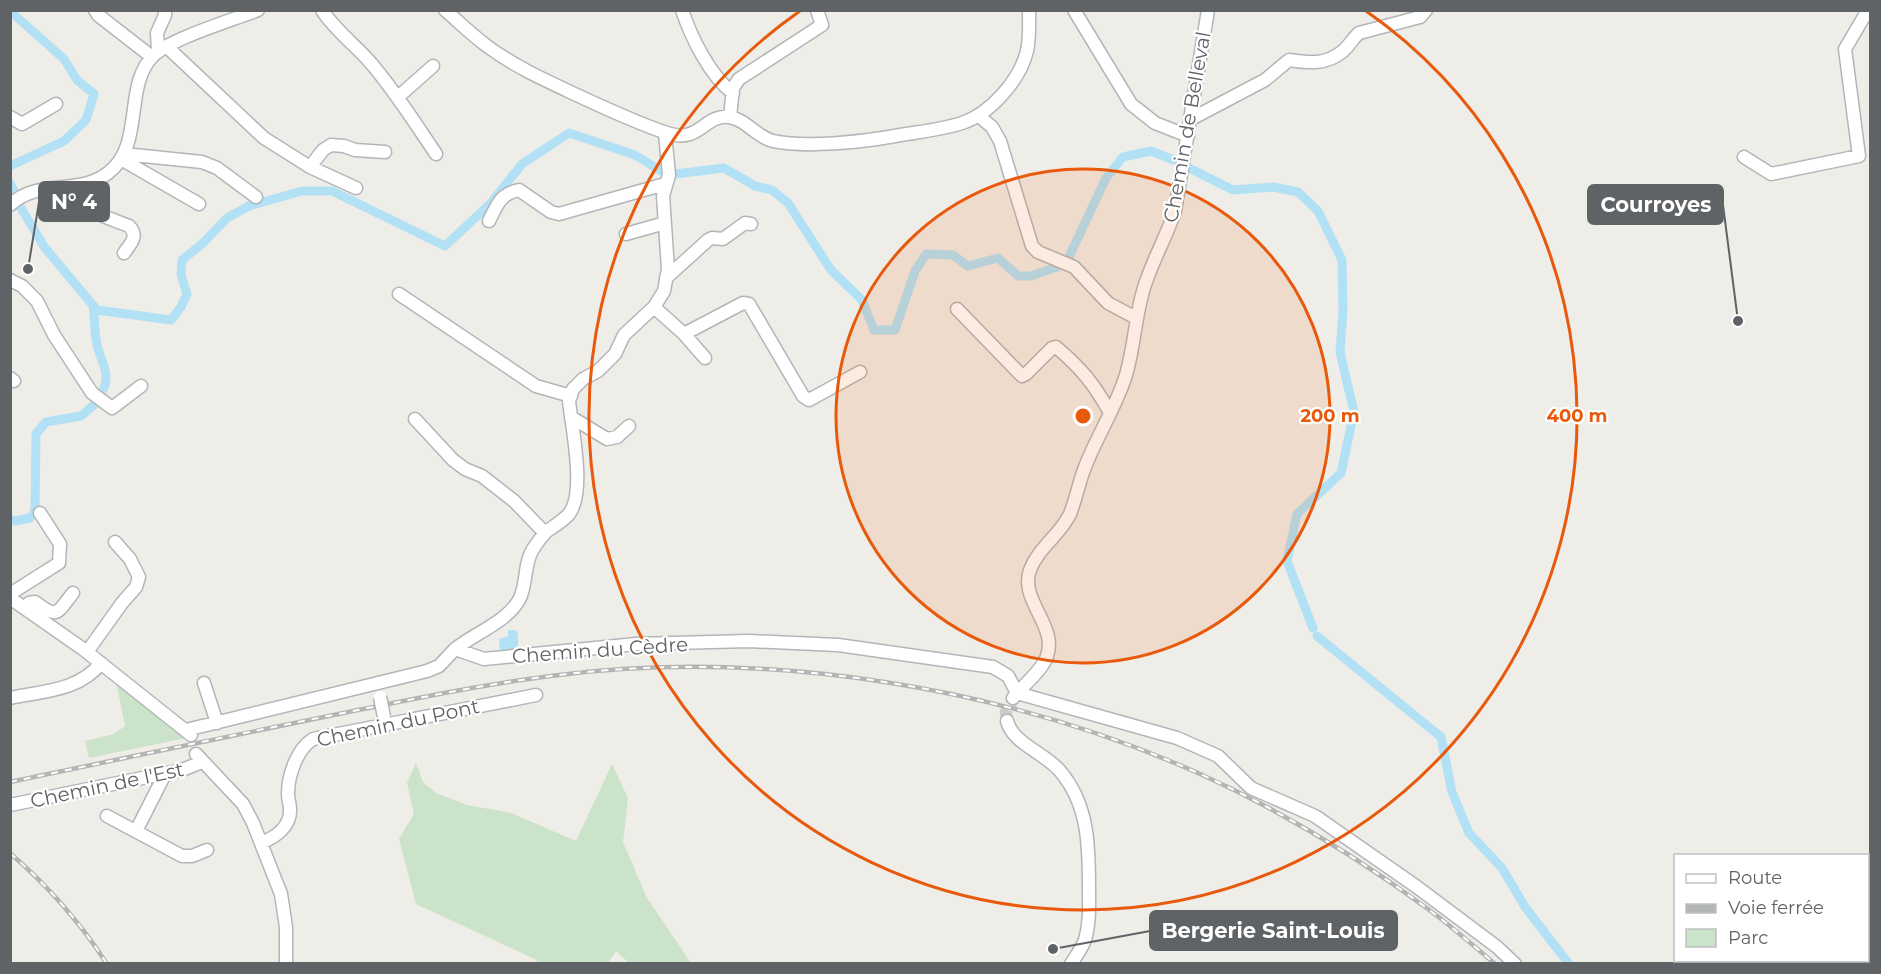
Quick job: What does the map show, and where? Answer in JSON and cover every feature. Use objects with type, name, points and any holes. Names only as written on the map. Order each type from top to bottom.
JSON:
[{"type":"street","points":[[95,10],[98,15],[158,52],[264,138],[310,167],[356,188]]},
{"type":"street","points":[[158,52],[157,33],[165,10]]},
{"type":"street","points":[[10,205],[33,191],[90,182],[109,173],[122,157],[127,146],[143,72],[158,52],[258,10]]},
{"type":"street","points":[[322,10],[328,20],[370,63],[398,98],[436,154]]},
{"type":"street","points":[[445,10],[485,45],[528,72],[665,133],[691,135],[711,121],[730,117],[743,122],[756,134],[774,141],[846,142],[962,123],[979,116],[996,102],[1022,64],[1028,42],[1029,10]]},
{"type":"street","points":[[682,10],[695,42],[717,78],[733,93]]},
{"type":"street","points":[[730,117],[733,88],[739,79],[822,25],[817,10]]},
{"type":"street","points":[[1074,10],[1131,104],[1155,123],[1188,136]]},
{"type":"street","name":"Chemin de Belleval","points":[[1015,696],[1047,658],[1050,647],[1048,635],[1032,598],[1029,573],[1034,561],[1062,528],[1070,514],[1084,468],[1126,374],[1136,318],[1148,277],[1166,238],[1175,211],[1208,10]]},
{"type":"street","points":[[1191,119],[1265,80],[1289,60],[1309,63],[1326,62],[1345,50],[1359,33],[1420,17],[1426,10]]},
{"type":"street","points":[[1744,157],[1771,174],[1859,156],[1845,49],[1868,10]]},
{"type":"street","points":[[398,98],[433,66]]},
{"type":"street","points":[[10,117],[22,124],[56,104]]},
{"type":"street","points":[[979,116],[992,127],[1000,141],[1032,246],[1038,252],[1074,267],[1108,303],[1136,318]]},
{"type":"street","points":[[40,513],[60,544],[59,563],[10,596],[87,652],[188,732],[218,723],[379,690],[439,666],[455,649],[471,637],[506,616],[521,596],[531,552],[545,533],[568,515],[575,504],[578,486],[569,401],[573,389],[598,371],[615,354],[624,335],[654,307],[664,291],[668,269],[663,196],[669,175],[665,133]]},
{"type":"street","points":[[310,167],[323,150],[331,145],[355,150],[385,152]]},
{"type":"street","points":[[122,157],[202,162],[217,168],[256,197]]},
{"type":"street","points":[[122,157],[199,204]]},
{"type":"street","points":[[489,221],[500,199],[507,192],[519,190],[551,212],[560,214],[665,184]]},
{"type":"street","points":[[64,187],[70,197],[80,206],[132,229],[134,240],[124,253]]},
{"type":"street","points":[[626,234],[665,223]]},
{"type":"street","points":[[666,278],[711,238],[723,239],[745,223],[751,224]]},
{"type":"street","points":[[10,280],[22,286],[37,301],[54,335],[92,393],[112,408],[141,386]]},
{"type":"street","points":[[399,294],[536,386],[571,396]]},
{"type":"street","points":[[684,334],[746,303],[749,304],[805,399],[814,398],[860,372]]},
{"type":"street","points":[[654,307],[705,357]]},
{"type":"street","points":[[957,309],[1022,375],[1056,347],[1075,363],[1096,387],[1110,413]]},
{"type":"street","points":[[571,417],[607,439],[617,437],[629,426]]},
{"type":"street","points":[[415,419],[453,460],[465,469],[482,476],[514,501],[545,533]]},
{"type":"street","points":[[87,652],[136,587],[139,577],[130,559],[115,542]]},
{"type":"street","points":[[26,607],[28,603],[35,602],[50,613],[54,613],[59,611],[73,593]]},
{"type":"street","name":"Chemin du Cèdre","points":[[455,649],[484,659],[636,644],[749,641],[838,645],[993,667],[1008,676],[1015,696]]},
{"type":"street","points":[[10,698],[74,686],[89,677],[101,663]]},
{"type":"street","points":[[204,682],[218,723]]},
{"type":"street","points":[[379,690],[385,720]]},
{"type":"street","name":"Chemin du Pont","points":[[261,843],[276,836],[288,822],[290,779],[305,744],[320,736],[385,720],[536,696]]},
{"type":"street","points":[[1015,696],[1177,738],[1218,756],[1251,788],[1315,816],[1417,887],[1515,963]]},
{"type":"street","points":[[1007,721],[1016,737],[1060,770],[1076,795],[1086,825],[1089,843],[1088,926],[1084,941],[1071,963]]},
{"type":"street","name":"Chemin de l'Est","points":[[10,805],[182,770],[199,758],[243,804],[261,843]]},
{"type":"street","points":[[136,831],[165,774]]},
{"type":"street","points":[[107,816],[182,856],[192,856],[207,850]]},
{"type":"street","points":[[261,843],[285,910],[286,963]]},
{"type":"green space","points":[[117,686],[134,696],[186,738],[89,758],[85,741],[114,734],[125,726]]},
{"type":"green space","points":[[416,763],[423,782],[436,793],[467,805],[511,813],[576,841],[612,764],[628,798],[623,842],[647,898],[691,963],[629,963],[616,951],[608,963],[536,963],[537,960],[416,904],[399,839],[414,814],[407,783]]},
{"type":"water","points":[[508,630],[516,630],[518,634],[518,652],[500,653],[499,639],[508,636]]},
{"type":"waterway","points":[[10,11],[64,59],[77,80],[94,94],[86,120],[64,141],[10,166]]},
{"type":"waterway","points":[[18,203],[45,248],[97,310],[171,320],[187,294],[181,275],[182,260],[202,244],[227,218],[249,206],[302,191],[332,191],[445,246],[491,203],[522,164],[569,133],[635,155],[661,171]]},
{"type":"waterway","points":[[1069,257],[1106,178],[1123,157],[1151,151],[1179,162]]},
{"type":"waterway","points":[[675,174],[724,168],[755,186],[772,190],[788,203],[831,270],[862,300],[874,330],[895,330],[915,271],[926,254],[953,255],[968,266],[998,258],[1018,276],[1031,276],[1057,267]]},
{"type":"waterway","points":[[1189,168],[1233,190],[1273,187],[1298,192],[1318,211],[1342,260],[1343,311],[1340,352],[1354,412],[1341,473],[1297,514],[1287,561],[1313,628]]},
{"type":"waterway","points":[[10,183],[15,193]]},
{"type":"waterway","points":[[93,305],[96,340],[106,374],[102,392]]},
{"type":"waterway","points":[[10,519],[15,521],[30,518],[35,511],[36,434],[46,422],[81,416],[95,404]]},
{"type":"waterway","points":[[1317,636],[1441,737],[1452,792],[1469,833],[1502,868],[1525,907],[1569,964]]},
{"type":"tunnel","points":[[1007,721],[1006,712],[1013,700]]},
{"type":"railway","points":[[10,782],[358,710],[559,675],[639,668],[720,667],[803,672],[885,682],[966,697],[1046,718],[1124,743],[1198,773],[1287,818],[1373,871],[1428,909],[1495,964]]},
{"type":"railway","points":[[10,853],[63,905],[107,964]]},
{"type":"place","name":"N° 4","points":[[28,269]]},
{"type":"place","name":"Courroyes","points":[[1738,321]]},
{"type":"place","name":"Bergerie Saint-Louis","points":[[1053,949]]}]
